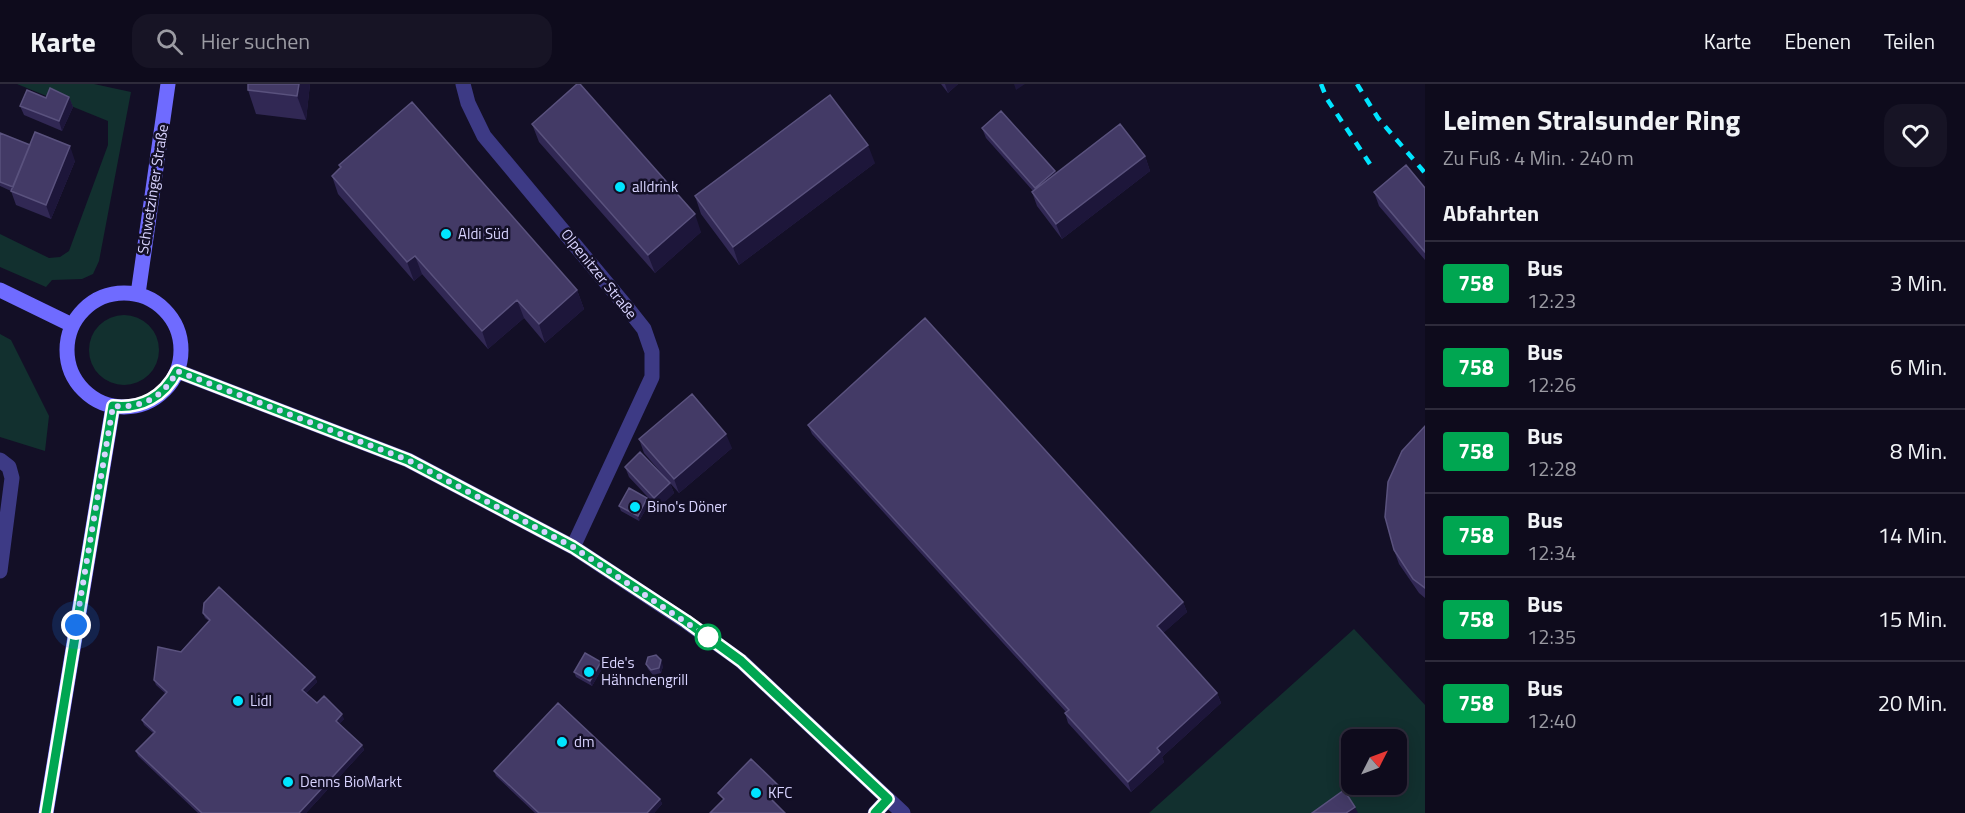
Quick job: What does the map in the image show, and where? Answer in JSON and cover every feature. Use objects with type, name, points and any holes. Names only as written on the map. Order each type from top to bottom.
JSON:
[{"type":"main road","name":"Schwetzinger Straße","points":[[138,294],[168,84]]},
{"type":"main road","points":[[0,290],[72,325]]},
{"type":"main road","points":[[115,293],[138,294],[158,304],[173,320],[181,352],[177,371],[170,384],[153,399],[132,406],[113,406],[99,402],[90,396],[75,379],[67,358],[72,325],[94,301],[115,293]]},
{"type":"main road","points":[[46,813],[113,406]]},
{"type":"street","name":"Olpenitzer Straße","points":[[463,84],[468,103],[484,136],[644,329],[652,352],[652,378],[573,547]]},
{"type":"street","points":[[177,371],[408,460],[573,547],[686,621],[741,661],[903,813]]},
{"type":"street","points":[[0,460],[9,467],[12,478],[0,571]]},
{"type":"street","points":[[875,813],[888,799]]},
{"type":"green space","points":[[17,84],[94,84],[131,92],[99,261],[93,274],[82,279],[52,280],[46,287],[0,267],[0,234],[49,258],[60,257],[69,251],[108,145],[108,121]]},
{"type":"green space","points":[[124,315],[137,318],[149,325],[156,337],[159,350],[156,363],[149,375],[137,382],[124,385],[111,382],[99,375],[92,363],[89,350],[92,337],[99,325],[111,318]]},
{"type":"green space","points":[[0,334],[11,340],[49,416],[45,451],[0,437]]},
{"type":"green space","points":[[1354,629],[1425,705],[1425,813],[1149,813]]},
{"type":"building","points":[[248,84],[299,84],[297,96],[248,90]]},
{"type":"building","name":"alldrink","points":[[577,84],[580,84],[695,214],[648,255],[532,124]]},
{"type":"building","points":[[50,88],[69,97],[59,121],[20,106],[27,90],[46,98]]},
{"type":"building","points":[[830,95],[868,145],[733,247],[695,196]]},
{"type":"building","name":"Aldi Süd","points":[[412,102],[577,290],[539,324],[517,300],[482,331],[415,256],[407,262],[332,176],[341,167],[339,165]]},
{"type":"building","points":[[1001,111],[1055,171],[1035,188],[982,128]]},
{"type":"building","points":[[1120,124],[1145,156],[1056,224],[1032,192]]},
{"type":"building","points":[[35,132],[70,146],[46,205],[11,191]]},
{"type":"building","points":[[0,133],[30,145],[13,187],[0,182]]},
{"type":"building","points":[[1406,165],[1425,188],[1425,252],[1374,192]]},
{"type":"building","points":[[925,318],[1183,602],[1157,626],[1217,693],[1157,748],[1160,752],[1128,782],[1065,713],[1069,710],[808,425]]},
{"type":"building","points":[[692,394],[726,434],[674,479],[639,439]]},
{"type":"building","points":[[1425,426],[1425,588],[1413,579],[1394,550],[1385,517],[1388,482],[1402,451]]},
{"type":"building","points":[[640,452],[670,483],[654,498],[625,467]]},
{"type":"building","name":"Bino's Döner","points":[[629,488],[647,498],[638,516],[619,506]]},
{"type":"building","name":"Lidl","points":[[219,587],[315,677],[302,690],[317,703],[324,696],[342,714],[336,721],[362,745],[299,813],[202,813],[136,751],[155,732],[142,720],[167,692],[154,680],[158,647],[181,652],[210,620],[203,613],[204,603]]},
{"type":"building","name":"Ede's Hähnchengrill","points":[[585,653],[601,662],[590,681],[574,672]]},
{"type":"building","points":[[656,655],[661,660],[659,668],[651,670],[646,664],[648,657]]},
{"type":"building","name":"dm","points":[[558,703],[660,799],[647,813],[539,813],[494,771]]},
{"type":"building","points":[[751,759],[781,788],[770,798],[785,813],[710,813],[724,799],[718,793]]},
{"type":"building","points":[[1341,792],[1341,795],[1347,795],[1355,807],[1346,813],[1312,813]]},
{"type":"railway","points":[[1321,84],[1327,99],[1374,170]]},
{"type":"railway","points":[[1357,84],[1378,118],[1425,173]]},
{"type":"bus line","name":"758","points":[[46,813],[113,406],[132,406],[153,399],[170,384],[177,371],[408,460],[573,547],[686,621],[741,661],[888,799],[875,813]]},
{"type":"place","name":"alldrink","points":[[620,187]]},
{"type":"place","name":"Aldi Süd","points":[[446,234]]},
{"type":"place","name":"Bino's Döner","points":[[635,507]]},
{"type":"place","name":"Ede's Hähnchengrill","points":[[589,672]]},
{"type":"place","name":"Lidl","points":[[238,701]]},
{"type":"place","name":"dm","points":[[562,742]]},
{"type":"place","name":"Denns BioMarkt","points":[[288,782]]},
{"type":"place","name":"KFC","points":[[756,793]]},
{"type":"route","points":[[76,625],[113,406],[132,406],[153,399],[170,384],[177,371],[408,460],[573,547],[708,637]]}]
